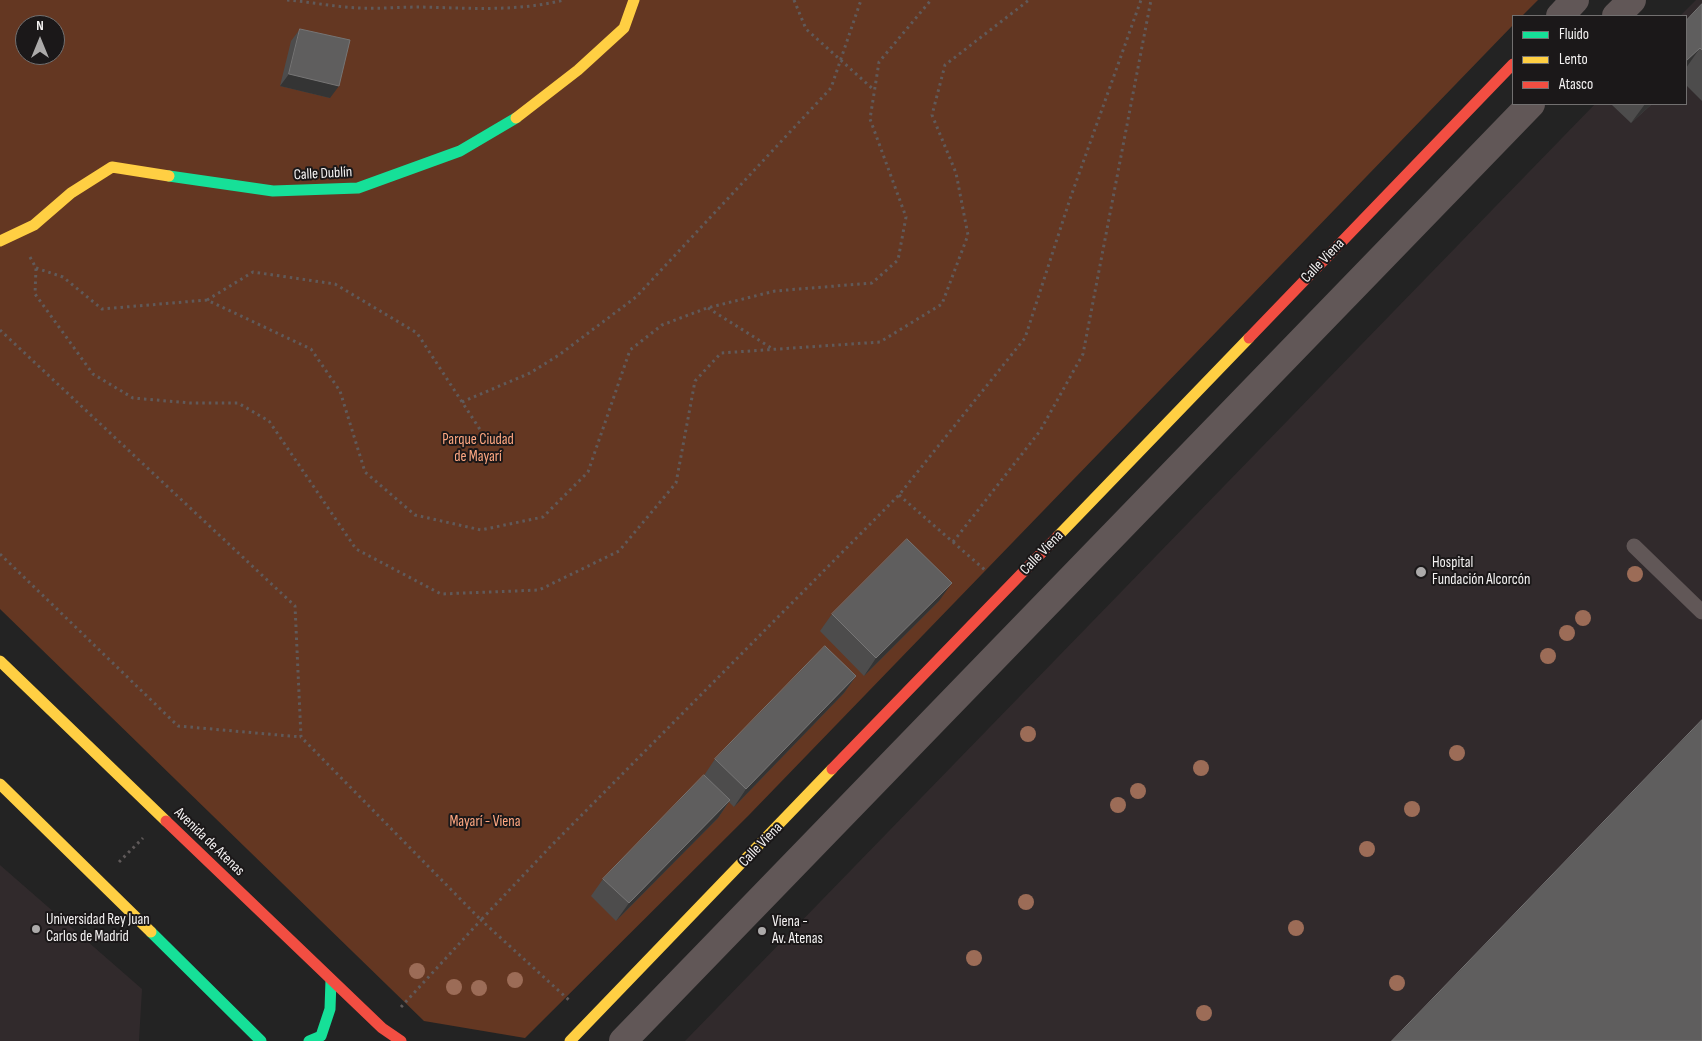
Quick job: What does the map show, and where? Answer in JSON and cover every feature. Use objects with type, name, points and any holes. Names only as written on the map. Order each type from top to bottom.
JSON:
[{"type":"street","name":"Calle Dublín","points":[[0,241],[34,225],[71,193],[112,167],[273,191],[358,188],[460,151],[527,112],[578,70],[624,28],[634,0]]},
{"type":"street","points":[[1561,15],[1575,0]]},
{"type":"street","points":[[1617,15],[1632,0]]},
{"type":"street","name":"Calle Viena","points":[[570,1041],[592,1021],[1512,65]]},
{"type":"street","points":[[623,1041],[1530,105]]},
{"type":"street","name":"Avenida de Atenas","points":[[0,661],[331,980],[382,1028],[401,1041]]},
{"type":"street","points":[[0,784],[261,1041]]},
{"type":"street","points":[[309,1041],[321,1036],[330,1009],[331,980]]},
{"type":"lane","points":[[1634,546],[1702,612]]},
{"type":"path","points":[[287,0],[360,8],[419,7],[468,10],[506,10],[542,6],[564,0]]},
{"type":"path","points":[[794,0],[806,29],[874,90]]},
{"type":"path","points":[[462,402],[530,373],[552,360],[636,297],[831,88],[861,0]]},
{"type":"path","points":[[207,300],[311,350],[340,391],[364,472],[415,515],[481,530],[543,516],[588,472],[630,350],[662,325],[707,308],[775,291],[872,283],[898,260],[906,217],[870,119],[879,62],[931,0]]},
{"type":"path","points":[[17,233],[36,268],[36,294],[93,374],[133,398],[190,403],[238,403],[269,421],[356,549],[442,594],[539,590],[619,551],[676,483],[696,381],[721,353],[880,342],[942,304],[968,235],[956,173],[932,116],[945,65],[1029,0]]},
{"type":"path","points":[[394,1015],[557,840],[899,495],[1024,338],[1070,199],[1141,0]]},
{"type":"path","points":[[952,542],[1040,431],[1083,354],[1151,0]]},
{"type":"path","points":[[36,268],[63,277],[102,309],[207,300],[253,272],[335,284],[417,333],[481,431]]},
{"type":"path","points":[[707,308],[773,349]]},
{"type":"path","points":[[0,330],[295,606],[301,737]]},
{"type":"path","points":[[899,495],[1006,589]]},
{"type":"path","points":[[0,554],[178,726],[301,737],[481,920],[592,1021]]},
{"type":"path","points":[[99,881],[164,819]]},
{"type":"shaded area","name":"Hospital Fundación Alcorcón","points":[[1696,0],[1702,0],[1702,1041],[685,1041],[1594,105],[1687,105],[1687,15],[1681,15]]},
{"type":"shaded area","name":"Universidad Rey Juan Carlos de Madrid","points":[[0,865],[142,989],[139,1041],[0,1041]]},
{"type":"green space","name":"Parque Ciudad de Mayarí","points":[[0,0],[1538,0],[1523,15],[1512,15],[1512,26],[748,816],[525,1038],[424,1021],[0,609]]},
{"type":"building","points":[[1702,4],[1702,50],[1700,48],[1687,60],[1687,20]]},
{"type":"building","points":[[300,29],[350,40],[339,86],[289,74]]},
{"type":"building","points":[[907,539],[952,583],[876,658],[832,614]]},
{"type":"building","points":[[825,646],[856,676],[746,789],[715,759]]},
{"type":"building","points":[[1702,720],[1702,1041],[1392,1041]]},
{"type":"building","points":[[704,775],[730,800],[629,903],[603,879]]},
{"type":"traffic: fast","points":[[169,176],[273,191],[358,188],[460,151],[516,118]]},
{"type":"traffic: fast","points":[[151,932],[261,1041]]},
{"type":"traffic: fast","points":[[309,1041],[321,1036],[330,1009],[331,980]]},
{"type":"traffic: slow","points":[[516,118],[578,70],[624,28],[634,0]]},
{"type":"traffic: slow","points":[[0,241],[34,225],[71,193],[112,167],[169,176]]},
{"type":"traffic: slow","points":[[1058,536],[1249,338]]},
{"type":"traffic: slow","points":[[0,661],[166,821]]},
{"type":"traffic: slow","points":[[570,1041],[832,769]]},
{"type":"traffic: slow","points":[[0,784],[151,932]]},
{"type":"traffic: jam","points":[[1249,338],[1512,65]]},
{"type":"traffic: jam","points":[[832,769],[1058,536]]},
{"type":"traffic: jam","points":[[166,821],[382,1028],[401,1041]]},
{"type":"place","name":"Hospital Fundación Alcorcón","points":[[1421,572]]},
{"type":"place","name":"Universidad Rey Juan Carlos de Madrid","points":[[36,929]]},
{"type":"place","name":"Viena - Av. Atenas","points":[[762,931]]},
{"type":"park label","name":"Mayarí - Viena","points":[[485,822]]}]
